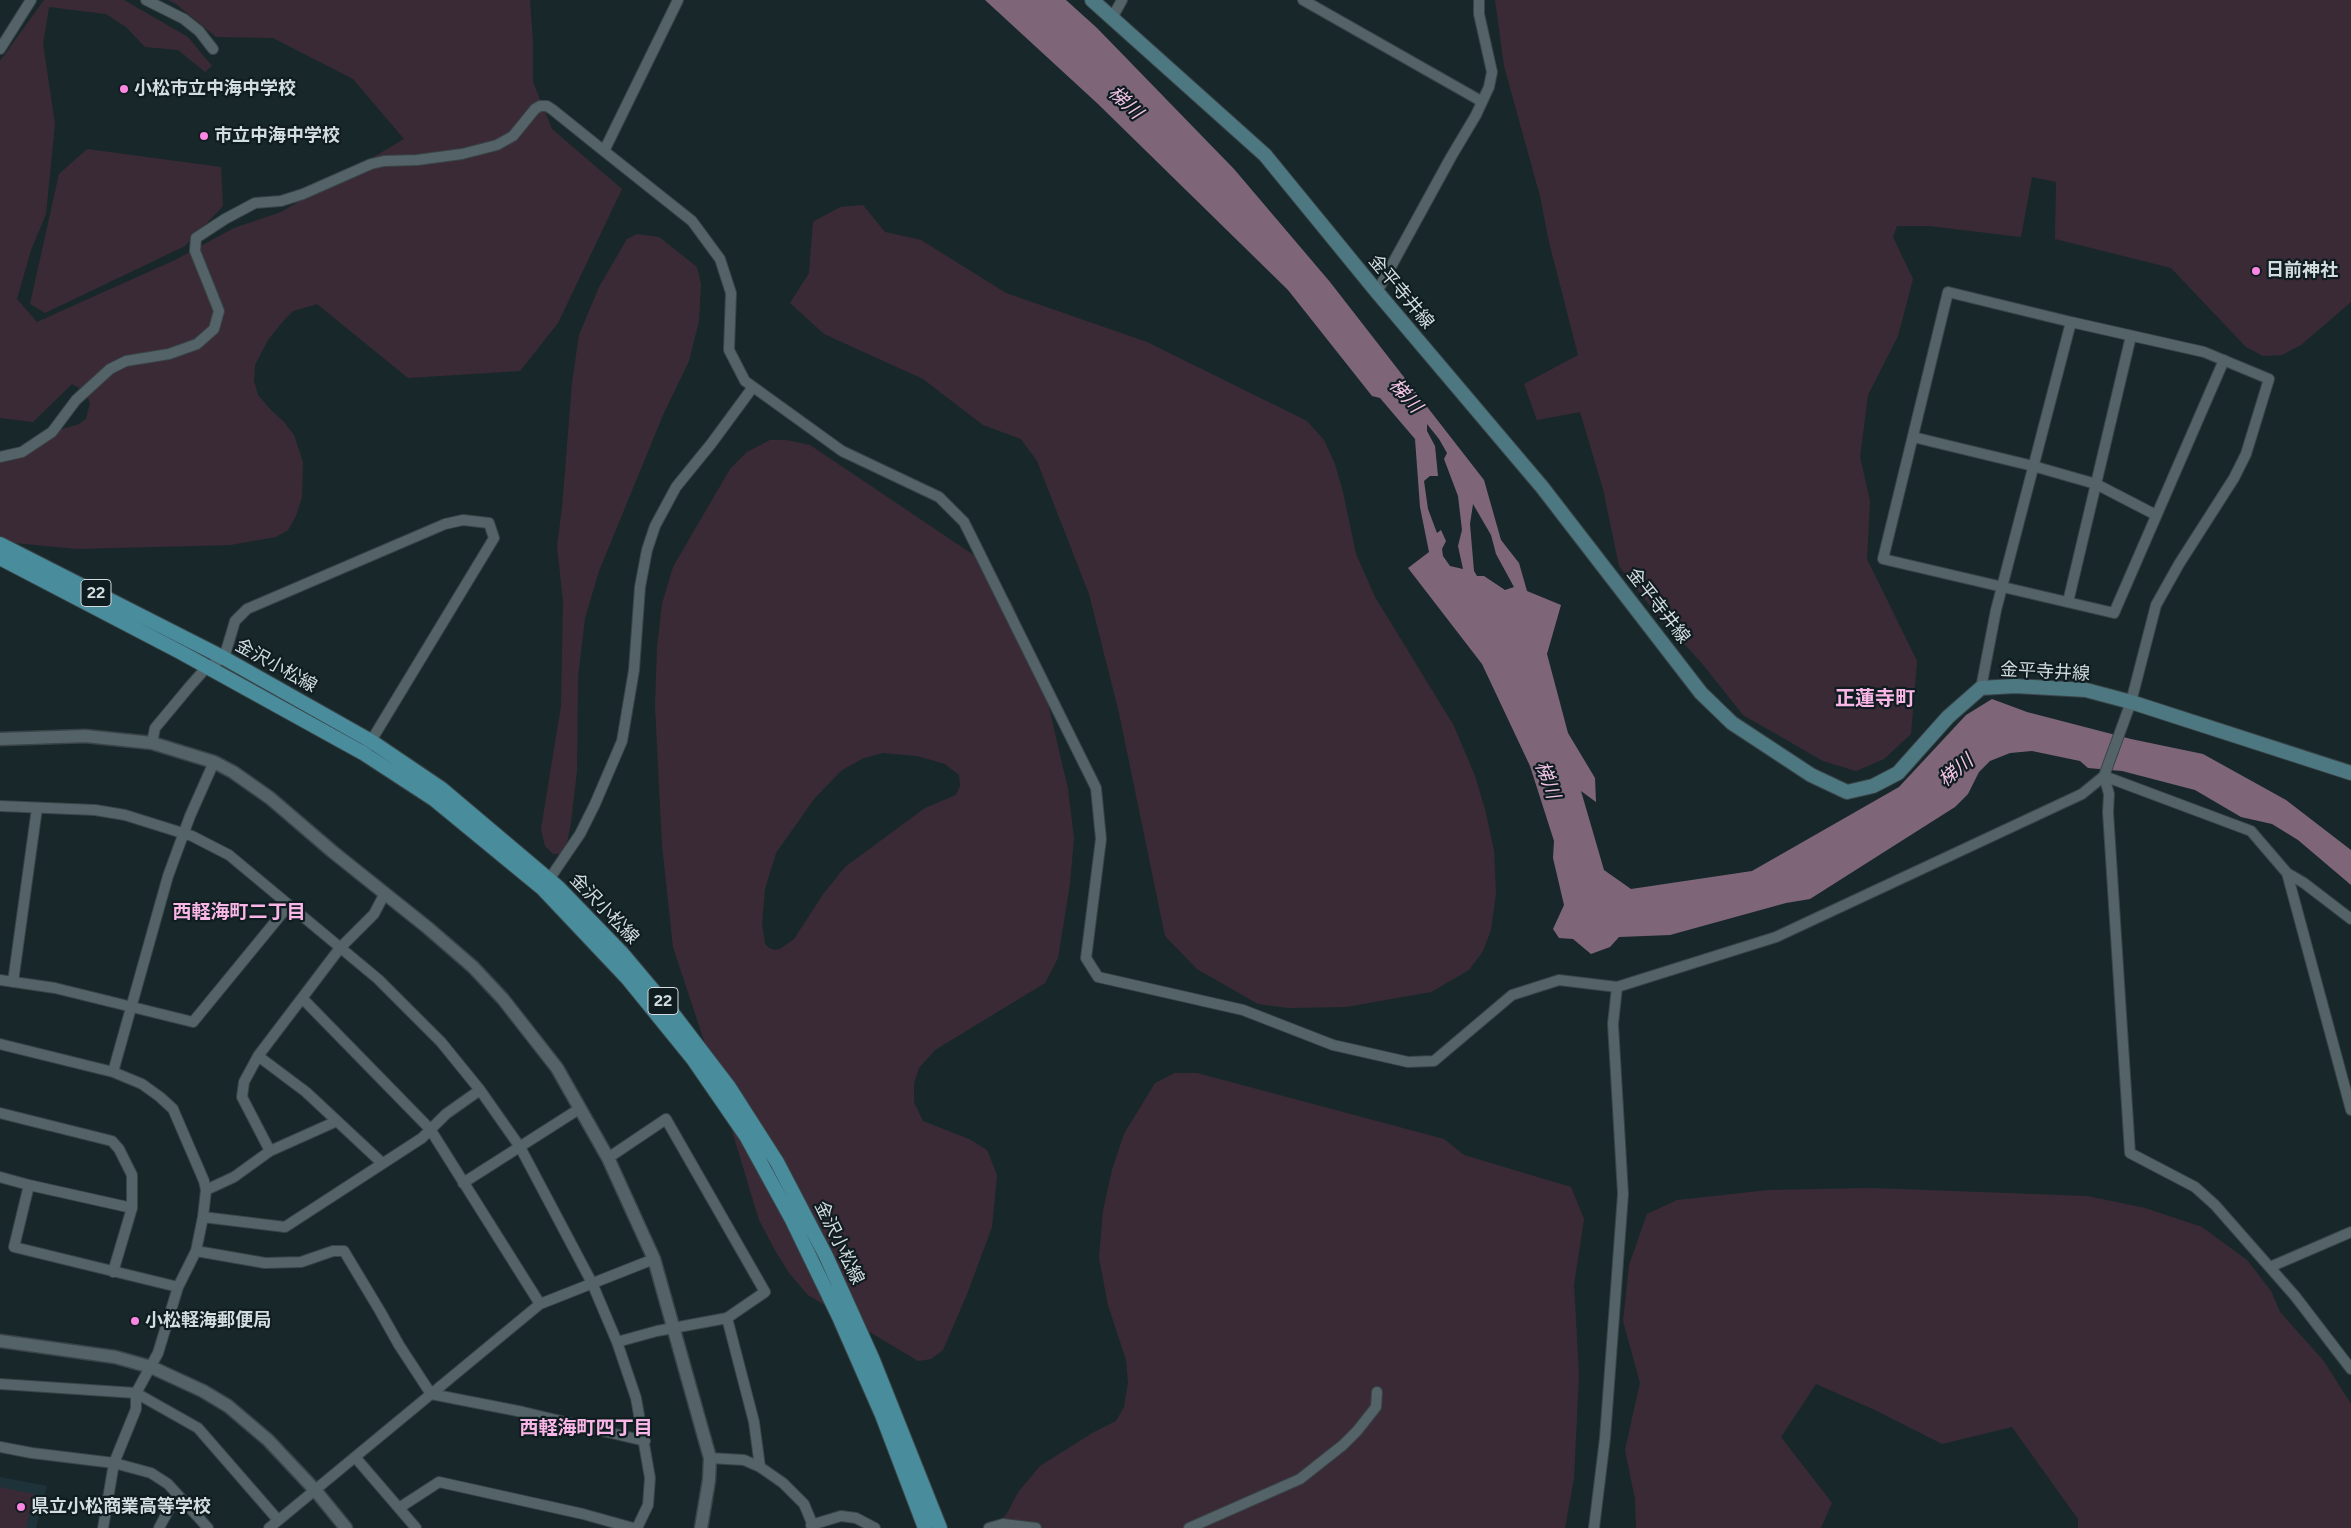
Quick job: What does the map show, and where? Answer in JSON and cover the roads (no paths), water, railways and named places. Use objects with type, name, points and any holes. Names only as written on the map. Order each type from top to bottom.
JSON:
[{"type":"main road","name":"金平寺井線","points":[[1092,0],[1265,155],[1377,292],[1542,487],[1701,693],[1732,724],[1812,776],[1847,792],[1873,786],[1898,773],[1948,717],[1981,688],[2015,686],[2086,690],[2128,709],[2351,773]]},
{"type":"main road","name":"金沢小松線","points":[[0,544],[224,658],[367,747],[546,884],[621,952],[674,1015],[729,1087],[777,1162],[826,1256],[869,1352],[940,1528]]},
{"type":"main road","name":"金沢小松線","points":[[0,558],[182,653],[206,668],[367,747]]},
{"type":"main road","name":"金沢小松線","points":[[546,884],[694,1059],[746,1136],[792,1220],[838,1317],[882,1415],[926,1528]]},
{"type":"street","points":[[0,49],[32,0]]},
{"type":"street","points":[[146,0],[184,19],[199,31],[214,49]]},
{"type":"street","points":[[604,151],[678,0]]},
{"type":"street","points":[[1112,18],[1122,0]]},
{"type":"street","points":[[1303,0],[1481,101]]},
{"type":"street","points":[[1377,292],[1476,115],[1489,87],[1492,72],[1479,14],[1479,0]]},
{"type":"street","points":[[0,457],[22,452],[52,432],[76,400],[110,369],[126,361],[169,354],[197,344],[206,337],[217,323],[218,311],[195,251],[196,238],[225,219],[255,203],[281,201],[303,194],[371,164],[384,161],[417,160],[462,154],[497,145],[513,136],[535,109],[540,106],[547,106],[692,221],[720,259],[730,293],[729,350],[745,381],[842,450],[939,497],[964,522],[1096,788],[1101,839],[1086,958],[1098,977],[1243,1010],[1333,1045],[1408,1062],[1434,1061],[1512,995],[1559,980],[1617,987],[1776,937],[2082,794],[2104,776],[2128,709],[2156,605],[2179,564],[2234,478],[2246,454],[2269,378],[2224,360],[2204,352],[1948,292],[1883,559],[2114,613],[2224,360]]},
{"type":"street","points":[[1981,688],[2002,587],[2071,322]]},
{"type":"street","points":[[2068,602],[2131,336]]},
{"type":"street","points":[[546,884],[588,819],[622,741],[634,670],[640,587],[647,550],[655,526],[676,487],[712,444],[753,386]]},
{"type":"street","points":[[1913,437],[2034,466],[2096,484],[2156,515]]},
{"type":"street","points":[[152,743],[156,728],[206,668],[224,658],[235,620],[247,609],[444,524],[462,520],[489,523],[494,538],[367,747]]},
{"type":"street","points":[[0,739],[85,736],[152,743],[214,762],[233,772],[270,798],[473,967],[503,999],[557,1068],[608,1158],[654,1260],[675,1328],[710,1458],[709,1480],[702,1528]]},
{"type":"street","points":[[112,1072],[162,895],[184,833],[214,762]]},
{"type":"street","points":[[2104,776],[2251,831],[2286,872],[2304,883],[2351,919]]},
{"type":"street","points":[[2104,776],[2109,794],[2108,812],[2130,1153],[2195,1188],[2215,1205],[2270,1267],[2351,1369]]},
{"type":"street","points":[[0,806],[95,810],[126,815],[184,833],[229,855],[378,979],[441,1042],[480,1090],[520,1147],[592,1283],[617,1342],[636,1398],[645,1441],[650,1478],[648,1505],[635,1528],[583,1514],[439,1482],[399,1508]]},
{"type":"street","points":[[13,982],[37,808]]},
{"type":"street","points":[[2286,872],[2351,1110]]},
{"type":"street","points":[[270,1151],[242,1097],[244,1082],[258,1056],[340,948],[374,914],[385,893]]},
{"type":"street","points":[[0,980],[55,988],[193,1022],[289,905]]},
{"type":"street","points":[[1594,1528],[1605,1438],[1622,1194],[1613,1024],[1617,987]]},
{"type":"street","points":[[302,998],[430,1129],[540,1304]]},
{"type":"street","points":[[0,1044],[112,1072],[142,1084],[160,1096],[172,1109],[187,1137],[206,1190],[196,1251],[178,1287],[158,1353],[136,1393],[136,1409],[114,1464],[103,1528]]},
{"type":"street","points":[[258,1056],[306,1092],[382,1163]]},
{"type":"street","points":[[203,1217],[285,1227],[422,1138],[446,1114],[480,1090]]},
{"type":"street","points":[[464,1183],[579,1109]]},
{"type":"street","points":[[0,1113],[112,1141],[119,1148],[132,1175],[132,1208],[113,1272]]},
{"type":"street","points":[[608,1158],[666,1119],[765,1292],[727,1318],[617,1342]]},
{"type":"street","points":[[206,1190],[234,1177],[270,1151],[337,1121]]},
{"type":"street","points":[[0,1177],[132,1208]]},
{"type":"street","points":[[29,1185],[14,1247],[178,1287]]},
{"type":"street","points":[[2270,1267],[2351,1232]]},
{"type":"street","points":[[196,1251],[265,1263],[300,1262],[333,1251],[344,1251],[399,1345],[431,1394],[523,1412],[645,1441]]},
{"type":"street","points":[[268,1528],[540,1304],[654,1260]]},
{"type":"street","points":[[727,1318],[754,1422],[760,1467]]},
{"type":"street","points":[[0,1341],[115,1357],[151,1367],[182,1380],[228,1406],[268,1440],[315,1490],[346,1528]]},
{"type":"street","points":[[0,1384],[136,1393],[198,1428],[278,1520]]},
{"type":"street","points":[[1189,1528],[1300,1479],[1343,1445],[1357,1431],[1376,1408],[1378,1392]]},
{"type":"street","points":[[0,1447],[32,1454],[114,1464],[151,1473],[168,1484],[208,1528]]},
{"type":"street","points":[[355,1457],[416,1528]]},
{"type":"street","points":[[710,1458],[744,1460],[760,1467],[783,1483],[804,1504],[813,1526],[841,1516],[856,1518],[875,1528]]},
{"type":"street","points":[[159,1528],[177,1494]]},
{"type":"street","points":[[989,1528],[1004,1524],[1036,1528]]},
{"type":"water","name":"梯川","points":[[985,0],[1066,0],[1097,28],[1234,169],[1330,282],[1484,480],[1501,540],[1519,563],[1527,591],[1561,605],[1547,654],[1568,733],[1595,778],[1596,802],[1581,791],[1604,870],[1631,889],[1752,871],[1899,787],[1966,715],[1992,699],[2027,712],[2131,739],[2203,754],[2286,800],[2351,850],[2351,885],[2298,840],[2272,824],[2241,817],[2195,790],[2122,771],[2088,768],[2080,761],[2032,751],[2010,753],[1990,761],[1979,772],[1968,794],[1955,807],[1810,899],[1786,903],[1670,935],[1619,937],[1610,947],[1591,954],[1573,939],[1559,938],[1553,929],[1564,905],[1553,858],[1554,841],[1530,766],[1482,664],[1408,568],[1429,552],[1420,507],[1415,439],[1380,398],[1372,396],[1288,290],[1098,104]],"holes":[[[1427,424],[1447,453],[1444,459],[1458,496],[1462,530],[1458,546],[1463,569],[1450,566],[1443,556],[1442,549],[1446,541],[1441,530],[1437,533],[1428,509],[1424,481],[1430,476],[1438,476],[1435,446],[1427,431]],[[1473,504],[1491,535],[1496,554],[1514,587],[1505,590],[1484,576],[1477,576],[1474,571],[1470,524]]]},
{"type":"place","name":"小松市立中海中学校","points":[[124,89]]},
{"type":"place","name":"市立中海中学校","points":[[204,136]]},
{"type":"place","name":"日前神社","points":[[2256,271]]},
{"type":"place","name":"小松軽海郵便局","points":[[135,1321]]},
{"type":"place","name":"県立小松商業高等学校","points":[[21,1507]]},
{"type":"district","name":"正蓮寺町","points":[[1875,699]]},
{"type":"district","name":"西軽海町二丁目","points":[[239,912]]},
{"type":"district","name":"西軽海町四丁目","points":[[586,1428]]}]
